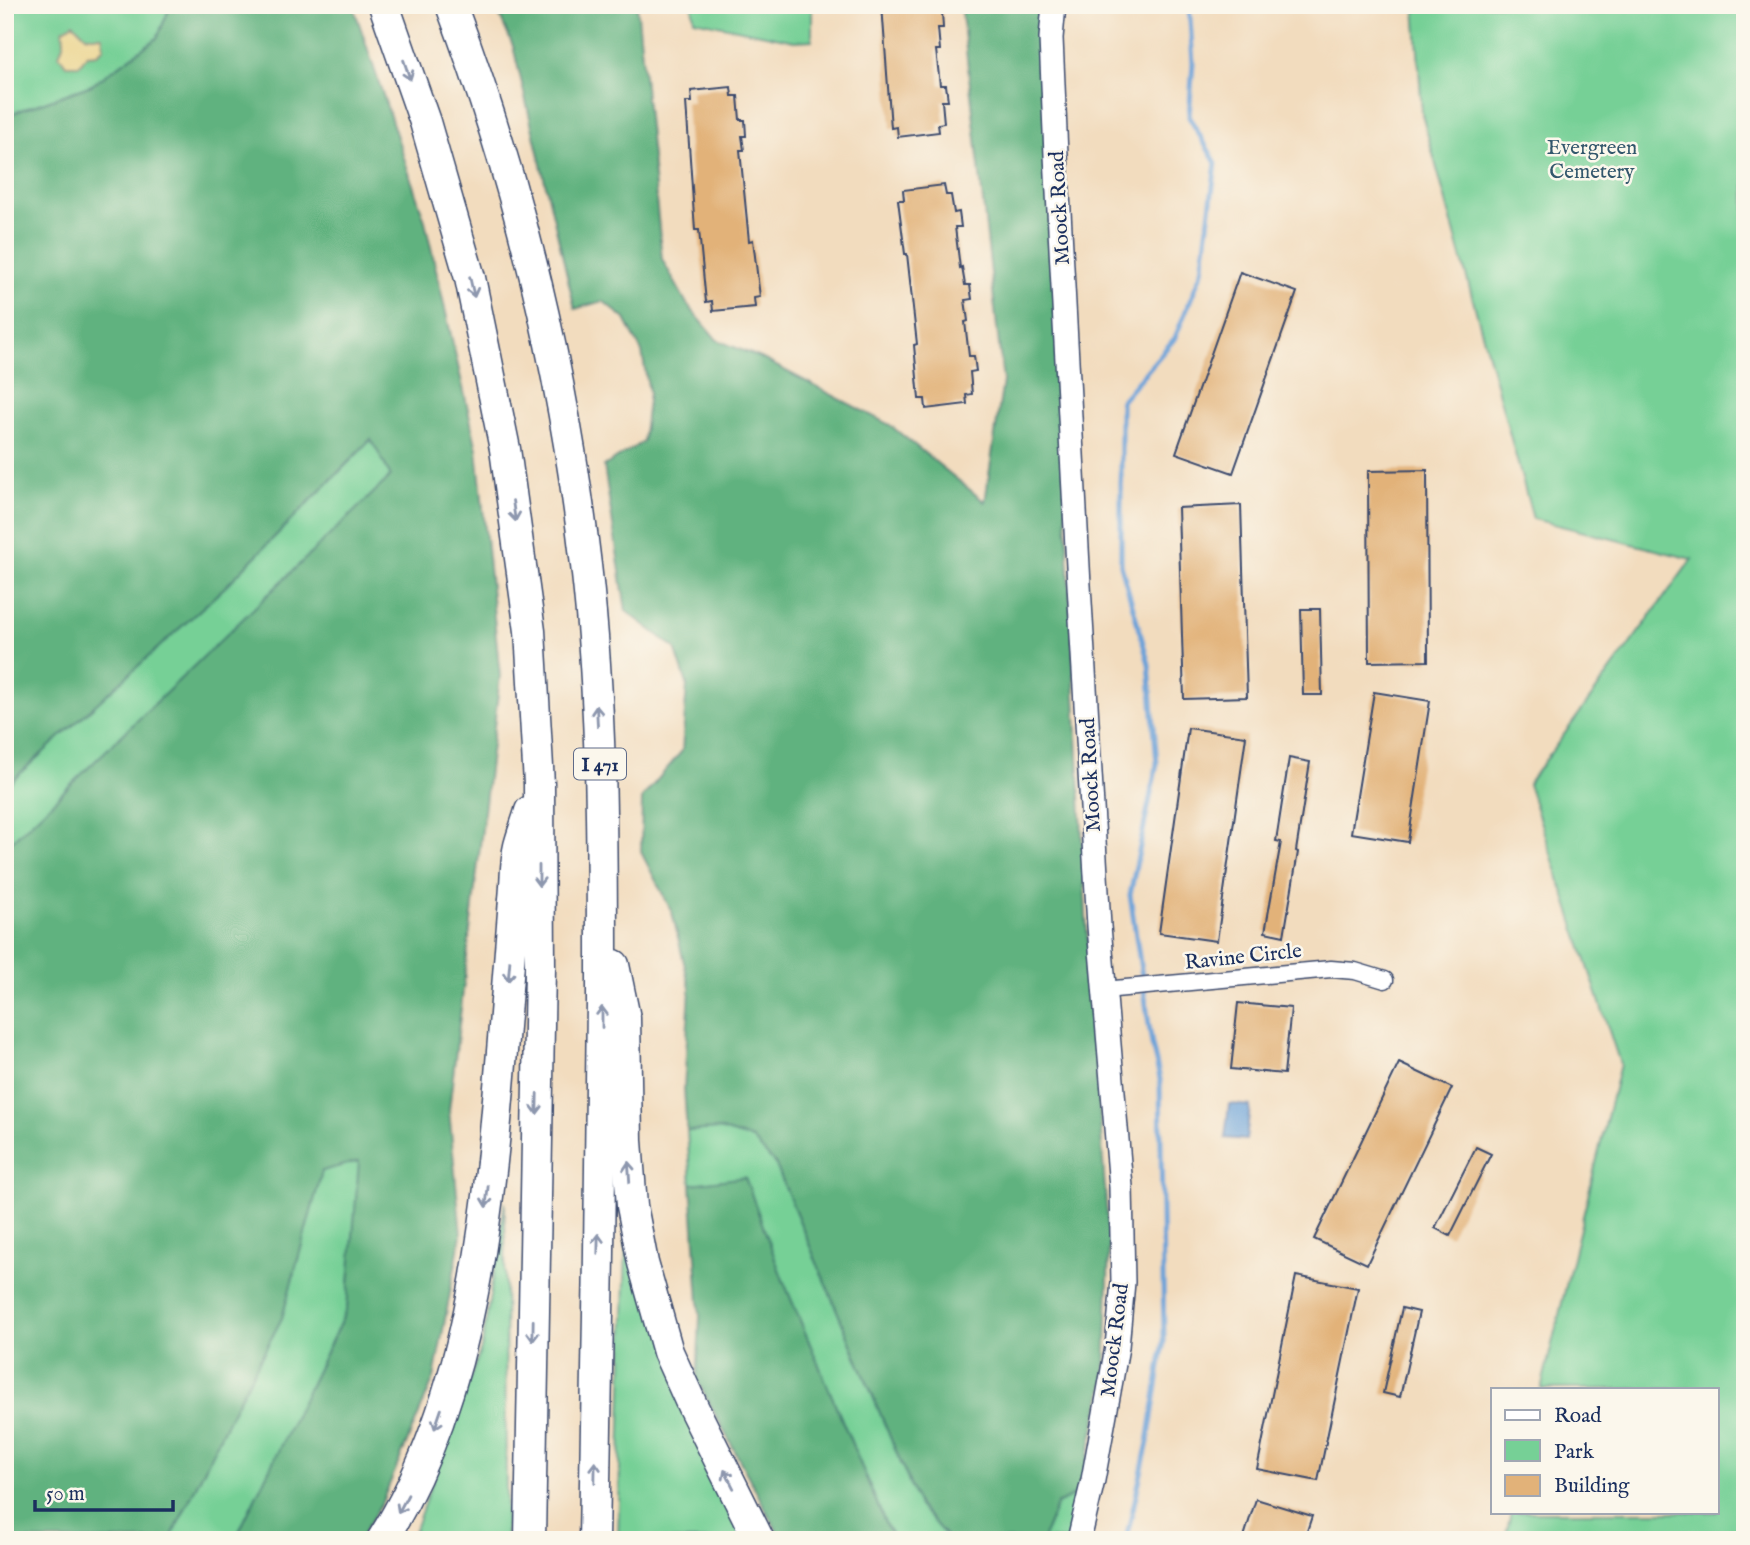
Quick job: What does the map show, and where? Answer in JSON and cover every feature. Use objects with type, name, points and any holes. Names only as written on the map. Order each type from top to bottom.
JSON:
[{"type":"highway","points":[[384,5],[425,121],[457,228],[496,399],[530,631],[539,784],[540,968],[530,1540]]},
{"type":"highway","name":"I 471","points":[[451,5],[479,80],[507,169],[539,293],[571,460],[586,566],[602,817],[594,1540]]},
{"type":"highway","points":[[382,1540],[408,1494],[436,1426],[452,1379],[476,1282],[500,1072],[519,848],[539,784]]},
{"type":"highway","points":[[602,902],[625,1018],[627,1141],[632,1206],[643,1263],[668,1352],[760,1540]]},
{"type":"main road","name":"Moock Road","points":[[1054,5],[1052,38],[1056,155],[1091,805],[1115,990],[1123,1282],[1117,1347],[1093,1480],[1079,1540]]},
{"type":"street","name":"Ravine Circle","points":[[1115,990],[1331,968],[1355,971],[1385,980]]},
{"type":"green space","points":[[5,5],[171,5],[157,38],[92,85],[5,116]]},
{"type":"green space","points":[[171,5],[353,5],[425,221],[477,449],[500,676],[449,1110],[461,1235],[434,1378],[382,1502],[359,1540],[235,1540],[347,1309],[359,1161],[322,1171],[282,1318],[231,1414],[170,1540],[5,1540],[5,848],[391,476],[371,439],[225,587],[5,787],[5,116],[92,85],[157,38]]},
{"type":"green space","points":[[495,5],[637,5],[662,259],[687,304],[717,340],[761,358],[890,425],[985,502],[1003,381],[961,5],[1045,5],[1062,434],[1086,916],[1109,1247],[1105,1381],[1080,1492],[1057,1504],[1042,1540],[950,1540],[919,1506],[776,1165],[752,1139],[719,1129],[687,1131],[684,1089],[690,988],[672,912],[641,852],[642,798],[682,751],[687,684],[675,648],[626,611],[604,466],[643,442],[649,392],[642,352],[625,319],[603,301],[575,309],[513,46]]},
{"type":"green space","points":[[692,5],[812,5],[812,40],[794,41],[694,20]]},
{"type":"green space","name":"Evergreen Cemetery","points":[[1415,5],[1745,5],[1745,1540],[1505,1540],[1511,1514],[1718,1514],[1718,1388],[1541,1388],[1620,1064],[1528,784],[1692,559],[1533,519],[1422,114]]},
{"type":"green space","points":[[372,439],[391,477],[5,848],[5,787],[225,587]]},
{"type":"green space","points":[[719,1129],[753,1139],[776,1165],[919,1506],[950,1540],[895,1540],[886,1525],[783,1280],[745,1178],[691,1184],[687,1131]]},
{"type":"green space","points":[[360,1160],[347,1309],[235,1540],[170,1540],[231,1414],[282,1318],[322,1171]]},
{"type":"green space","points":[[745,1177],[783,1280],[886,1525],[895,1540],[782,1540],[697,1380],[700,1317],[691,1184]]},
{"type":"green space","points":[[505,1202],[506,1540],[411,1540],[482,1346]]},
{"type":"green space","points":[[626,1240],[745,1540],[618,1540]]},
{"type":"green space","points":[[1080,1492],[1069,1540],[1042,1540],[1057,1504]]},
{"type":"sand","points":[[73,23],[86,36],[102,36],[104,48],[97,54],[87,55],[80,65],[66,65],[59,55],[64,42],[63,30]]},
{"type":"water","points":[[1229,1104],[1250,1106],[1246,1140],[1225,1138]]},
{"type":"building","points":[[882,5],[935,5],[936,13],[942,12],[943,28],[938,28],[940,50],[936,50],[940,85],[946,85],[948,101],[942,101],[944,123],[938,124],[939,132],[898,137],[897,127],[891,128]]},
{"type":"building","points":[[731,87],[732,96],[738,96],[740,120],[745,120],[746,136],[742,136],[744,150],[740,150],[749,241],[753,240],[760,297],[754,298],[755,307],[713,311],[712,301],[706,302],[699,230],[695,230],[686,102],[692,102],[691,91]]},
{"type":"building","points":[[944,185],[946,195],[951,195],[954,213],[959,212],[961,227],[955,227],[960,268],[962,267],[965,285],[970,285],[972,299],[965,300],[968,321],[965,322],[969,356],[974,356],[976,371],[970,372],[972,394],[966,395],[967,404],[926,409],[925,399],[919,399],[914,345],[917,344],[898,200],[904,200],[903,190]]},
{"type":"building","points":[[1240,272],[1297,292],[1233,473],[1176,453]]},
{"type":"building","points":[[1427,470],[1428,661],[1369,662],[1368,471]]},
{"type":"building","points":[[1241,505],[1247,697],[1184,699],[1178,508]]},
{"type":"building","points":[[1301,609],[1320,609],[1322,695],[1303,695]]},
{"type":"building","points":[[1374,692],[1430,701],[1408,842],[1351,833]]},
{"type":"building","points":[[1188,728],[1246,736],[1217,941],[1159,933]]},
{"type":"building","points":[[1289,758],[1310,762],[1284,936],[1265,932],[1281,842],[1276,841]]},
{"type":"building","points":[[1238,1003],[1291,1008],[1284,1074],[1231,1069]]},
{"type":"building","points":[[1399,1063],[1452,1088],[1367,1264],[1314,1239]]},
{"type":"building","points":[[1476,1147],[1491,1154],[1450,1236],[1435,1228]]},
{"type":"building","points":[[1296,1276],[1358,1288],[1318,1481],[1257,1469]]},
{"type":"building","points":[[1402,1308],[1419,1312],[1400,1397],[1383,1393]]},
{"type":"building","points":[[1256,1499],[1312,1516],[1304,1540],[1243,1540]]},
{"type":"waterway","points":[[1126,1540],[1148,1442],[1164,1341],[1160,1079],[1152,1045],[1130,895],[1157,764],[1149,664],[1121,565],[1121,401],[1175,338],[1202,271],[1216,163],[1189,117],[1193,63],[1189,5]]}]
